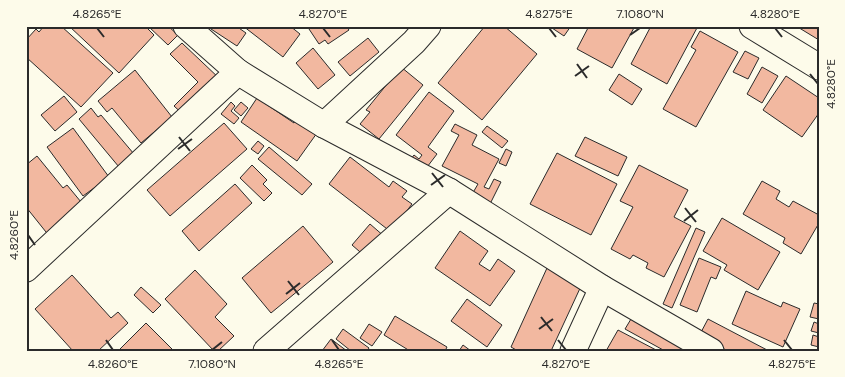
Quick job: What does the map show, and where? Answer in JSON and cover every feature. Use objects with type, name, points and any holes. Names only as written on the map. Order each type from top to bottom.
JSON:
[{"type":"street","points":[[186,26],[238,72],[324,125],[449,191],[602,288],[711,351]]},
{"type":"street","points":[[324,125],[414,42],[428,26]]},
{"type":"street","points":[[752,26],[819,67]]},
{"type":"street","points":[[26,269],[238,72]]},
{"type":"street","points":[[266,351],[449,191]]},
{"type":"street","points":[[573,351],[602,288]]},
{"type":"building","points":[[44,26],[61,26],[113,73],[81,107],[26,57],[26,40],[36,29],[39,32]]},
{"type":"building","points":[[69,26],[145,26],[154,35],[119,73]]},
{"type":"building","points":[[148,26],[168,26],[178,35],[168,45]]},
{"type":"building","points":[[212,26],[236,26],[246,33],[237,46],[211,29]]},
{"type":"building","points":[[243,26],[290,26],[300,34],[283,57]]},
{"type":"building","points":[[307,26],[346,26],[349,30],[328,44],[325,40],[319,44]]},
{"type":"building","points":[[485,26],[504,26],[537,54],[482,120],[438,83]]},
{"type":"building","points":[[549,26],[571,26],[564,36]]},
{"type":"building","points":[[589,26],[635,26],[612,68],[577,49]]},
{"type":"building","points":[[651,26],[698,26],[667,84],[631,64]]},
{"type":"building","points":[[796,26],[819,26],[819,40]]},
{"type":"building","points":[[700,31],[738,52],[696,127],[663,109],[696,50],[691,47]]},
{"type":"building","points":[[368,38],[379,52],[350,76],[338,62]]},
{"type":"building","points":[[182,43],[221,80],[186,117],[174,106],[198,82],[170,54]]},
{"type":"building","points":[[313,48],[335,75],[318,89],[296,63]]},
{"type":"building","points":[[745,51],[759,58],[748,79],[733,72]]},
{"type":"building","points":[[401,67],[423,85],[379,139],[360,124],[370,112],[366,110]]},
{"type":"building","points":[[762,67],[778,76],[762,103],[747,94]]},
{"type":"building","points":[[135,70],[172,117],[141,143],[112,108],[107,112],[98,101]]},
{"type":"building","points":[[619,74],[642,89],[632,105],[609,90]]},
{"type":"building","points":[[786,76],[819,98],[819,113],[802,137],[763,110]]},
{"type":"building","points":[[429,92],[454,111],[428,147],[437,154],[421,175],[407,164],[414,155],[419,159],[422,155],[396,135]]},
{"type":"building","points":[[64,96],[77,112],[55,131],[41,115]]},
{"type":"building","points":[[257,98],[294,123],[296,119],[317,133],[297,161],[241,122]]},
{"type":"building","points":[[231,102],[235,106],[231,111],[239,118],[234,124],[221,114]]},
{"type":"building","points":[[241,102],[248,108],[241,116],[234,110]]},
{"type":"building","points":[[91,108],[98,117],[101,115],[134,154],[119,167],[79,119]]},
{"type":"building","points":[[224,123],[247,149],[170,216],[147,190]]},
{"type":"building","points":[[455,124],[477,135],[472,145],[499,159],[484,187],[489,189],[494,179],[501,182],[489,206],[471,196],[478,184],[442,166],[459,135],[451,131]]},
{"type":"building","points":[[487,126],[508,141],[502,148],[482,132]]},
{"type":"building","points":[[73,128],[109,177],[83,196],[47,147]]},
{"type":"building","points":[[585,137],[627,157],[618,176],[575,156]]},
{"type":"building","points":[[258,141],[264,146],[258,154],[251,149]]},
{"type":"building","points":[[269,147],[312,184],[302,195],[258,159]]},
{"type":"building","points":[[506,149],[512,152],[506,166],[499,163]]},
{"type":"building","points":[[557,153],[617,184],[591,235],[530,204]]},
{"type":"building","points":[[37,156],[63,188],[67,185],[86,208],[50,237],[26,207],[26,165]]},
{"type":"building","points":[[350,157],[389,187],[393,181],[407,191],[402,197],[412,204],[391,232],[329,184]]},
{"type":"building","points":[[252,165],[267,180],[263,184],[272,193],[264,201],[240,178]]},
{"type":"building","points":[[639,165],[688,190],[674,217],[691,226],[664,277],[646,268],[648,263],[633,255],[630,259],[611,249],[633,207],[620,201]]},
{"type":"building","points":[[762,181],[780,191],[776,199],[789,207],[793,201],[819,215],[819,223],[801,254],[783,243],[785,238],[743,214]]},
{"type":"building","points":[[235,184],[252,203],[199,251],[182,231]]},
{"type":"building","points":[[722,218],[780,252],[758,290],[724,270],[727,265],[703,251]]},
{"type":"building","points":[[370,224],[385,237],[367,258],[352,245]]},
{"type":"building","points":[[303,226],[333,262],[271,313],[242,278]]},
{"type":"building","points":[[696,228],[705,232],[672,308],[663,304]]},
{"type":"building","points":[[460,231],[488,251],[479,264],[490,271],[498,259],[515,271],[490,306],[435,268]]},
{"type":"building","points":[[699,258],[721,267],[716,279],[711,277],[697,312],[680,305]]},
{"type":"building","points":[[547,268],[582,284],[551,351],[518,351],[511,347]]},
{"type":"building","points":[[195,270],[227,304],[215,317],[234,336],[218,351],[214,351],[165,299]]},
{"type":"building","points":[[72,275],[111,318],[118,312],[128,323],[98,351],[73,351],[35,309]]},
{"type":"building","points":[[141,287],[161,305],[153,313],[134,295]]},
{"type":"building","points":[[746,291],[781,307],[783,302],[800,309],[783,347],[732,324]]},
{"type":"building","points":[[467,299],[502,325],[487,347],[451,321]]},
{"type":"building","points":[[814,303],[819,304],[819,319],[810,317]]},
{"type":"building","points":[[395,316],[447,347],[445,351],[410,351],[384,335]]},
{"type":"building","points":[[631,319],[684,349],[683,351],[665,351],[625,329]]},
{"type":"building","points":[[708,319],[769,351],[728,351],[699,336]]},
{"type":"building","points":[[814,322],[819,324],[819,333],[811,331]]},
{"type":"building","points":[[146,323],[174,351],[118,351]]},
{"type":"building","points":[[369,324],[382,332],[372,346],[360,338]]},
{"type":"building","points":[[343,329],[369,348],[367,351],[351,351],[336,339]]},
{"type":"building","points":[[618,330],[658,351],[606,351]]},
{"type":"building","points":[[813,335],[819,337],[819,347],[811,345]]},
{"type":"building","points":[[331,339],[347,351],[322,351]]},
{"type":"building","points":[[463,345],[471,351],[459,351]]}]
